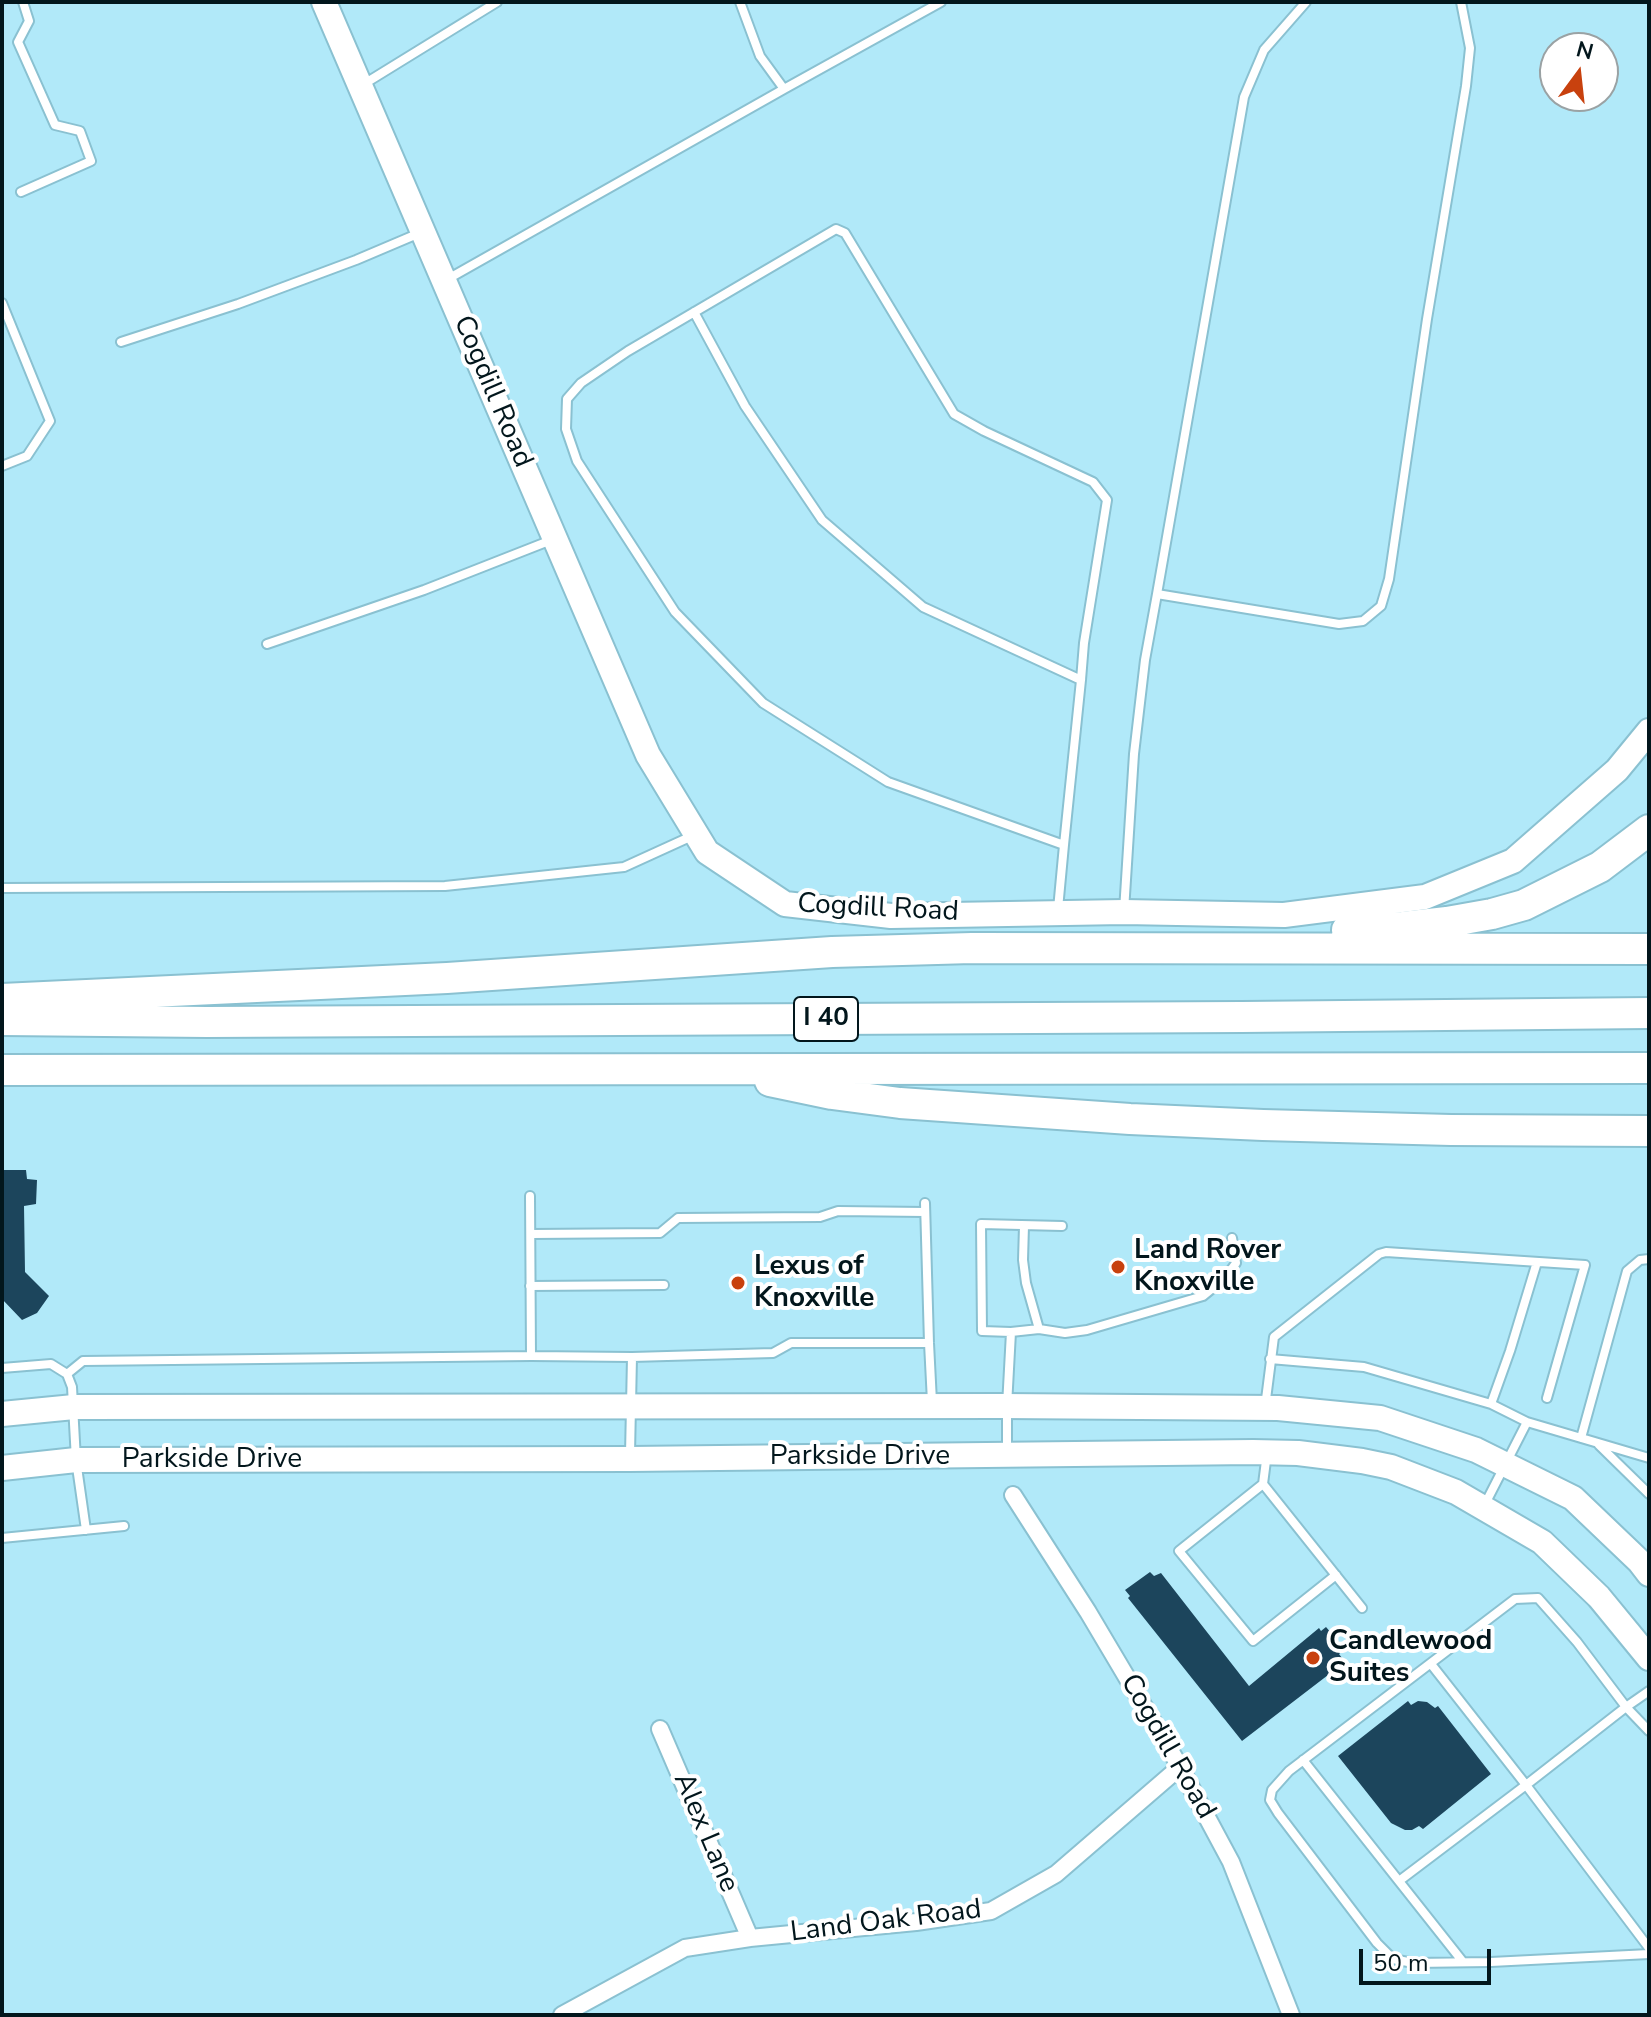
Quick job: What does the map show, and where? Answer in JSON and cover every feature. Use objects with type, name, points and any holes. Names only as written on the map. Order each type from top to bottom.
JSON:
[{"type":"highway","points":[[2,999],[462,977],[1046,938],[1403,927],[1492,914],[1524,905],[1600,867],[1649,830]]},
{"type":"highway","points":[[832,952],[972,948],[1649,949]]},
{"type":"highway","name":"I 40","points":[[2,1020],[334,1021],[1649,1013]]},
{"type":"highway","points":[[705,1068],[832,1094],[900,1103],[1115,1118],[1310,1126],[1649,1131]]},
{"type":"highway","name":"I 40","points":[[2,1070],[1649,1068]]},
{"type":"street","name":"Cogdill Road","points":[[324,2],[648,755],[707,852],[785,904],[891,916],[1124,912],[1284,915],[1425,897],[1513,861],[1617,770],[1649,731]]},
{"type":"street","name":"Parkside Drive","points":[[2,1414],[74,1407],[1007,1406],[1265,1408],[1380,1418],[1476,1450],[1573,1498],[1649,1574]]},
{"type":"street","name":"Parkside Drive","points":[[2,1468],[76,1460],[1298,1453],[1391,1467],[1456,1492],[1484,1507],[1542,1542],[1599,1597],[1649,1658]]},
{"type":"street","name":"Cogdill Road","points":[[1013,1495],[1088,1612],[1180,1767],[1231,1862],[1291,2015]]},
{"type":"street","name":"Alex Lane","points":[[660,1729],[750,1938]]},
{"type":"street","name":"Land Oak Road","points":[[562,2015],[685,1948],[991,1911],[1056,1874],[1180,1767]]},
{"type":"lane","points":[[21,192],[91,161],[80,131],[55,125],[18,42],[29,21],[23,2]]},
{"type":"lane","points":[[360,86],[497,2]]},
{"type":"lane","points":[[740,2],[760,56],[784,89]]},
{"type":"lane","points":[[444,281],[713,127],[941,2]]},
{"type":"lane","points":[[1124,912],[1134,754],[1145,660],[1244,97],[1264,50],[1306,2]]},
{"type":"lane","points":[[1157,594],[1339,624],[1363,621],[1381,606],[1389,579],[1427,319],[1466,86],[1470,48],[1461,2]]},
{"type":"lane","points":[[1057,913],[1081,680],[1084,643],[1107,500],[1093,482],[954,414],[845,233],[836,229],[581,383],[567,399],[566,429],[577,461],[675,612],[763,703],[888,782],[1064,845]]},
{"type":"lane","points":[[121,342],[238,304],[423,232]]},
{"type":"lane","points":[[2,303],[50,421],[27,456],[2,466]]},
{"type":"lane","points":[[694,312],[745,406],[822,520],[923,607],[1081,680]]},
{"type":"lane","points":[[267,644],[424,590],[555,539]]},
{"type":"lane","points":[[2,888],[445,886],[624,867],[696,834]]},
{"type":"lane","points":[[530,1196],[531,1356]]},
{"type":"lane","points":[[531,1234],[660,1233],[678,1218],[820,1217],[838,1211],[925,1207],[933,1406]]},
{"type":"lane","points":[[1062,1226],[981,1224],[982,1331],[1039,1329],[1065,1333],[1087,1330],[1203,1296],[1225,1278],[1236,1263],[1232,1238]]},
{"type":"lane","points":[[1024,1226],[1026,1283],[1039,1329]]},
{"type":"lane","points":[[1265,1408],[1274,1337],[1379,1254],[1386,1252],[1585,1265],[1547,1398]]},
{"type":"lane","points":[[1581,1438],[1627,1271],[1640,1260],[1649,1259]]},
{"type":"lane","points":[[1491,1404],[1537,1262]]},
{"type":"lane","points":[[530,1286],[664,1285]]},
{"type":"lane","points":[[1008,1456],[1011,1332]]},
{"type":"lane","points":[[67,1374],[83,1361],[632,1357],[773,1353],[791,1343],[929,1343]]},
{"type":"lane","points":[[630,1459],[632,1357]]},
{"type":"lane","points":[[1270,1359],[1364,1367],[1491,1404],[1527,1422],[1649,1458]]},
{"type":"lane","points":[[2,1368],[51,1364],[67,1374],[72,1387],[76,1460],[86,1530]]},
{"type":"lane","points":[[1484,1507],[1527,1422]]},
{"type":"lane","points":[[1595,1442],[1649,1494]]},
{"type":"lane","points":[[1267,1453],[1263,1484],[1179,1551],[1253,1641],[1336,1575]]},
{"type":"lane","points":[[1263,1484],[1362,1608]]},
{"type":"lane","points":[[2,1538],[124,1526]]},
{"type":"lane","points":[[1649,1731],[1538,1598],[1515,1599],[1289,1771],[1272,1790],[1270,1800],[1377,1943],[1393,1959],[1413,1963],[1649,1954]]},
{"type":"lane","points":[[1431,1664],[1649,1948]]},
{"type":"lane","points":[[1399,1881],[1649,1691]]},
{"type":"lane","points":[[1303,1760],[1463,1962]]},
{"type":"building","points":[[2,1170],[26,1170],[27,1179],[37,1180],[36,1204],[24,1206],[25,1272],[49,1296],[37,1313],[22,1320],[2,1299]]},
{"type":"building","name":"Candlewood Suites","points":[[1150,1572],[1154,1576],[1161,1573],[1249,1686],[1319,1628],[1321,1631],[1326,1627],[1345,1649],[1339,1654],[1345,1662],[1242,1741],[1128,1598],[1130,1596],[1125,1590]]},
{"type":"building","points":[[1408,1701],[1411,1705],[1418,1701],[1427,1702],[1435,1708],[1438,1706],[1491,1774],[1423,1829],[1419,1826],[1412,1830],[1391,1823],[1338,1756]]},
{"type":"place","name":"Land Rover Knoxville","points":[[1118,1267]]},
{"type":"place","name":"Lexus of Knoxville","points":[[738,1283]]},
{"type":"place","name":"Candlewood Suites","points":[[1313,1658]]}]
